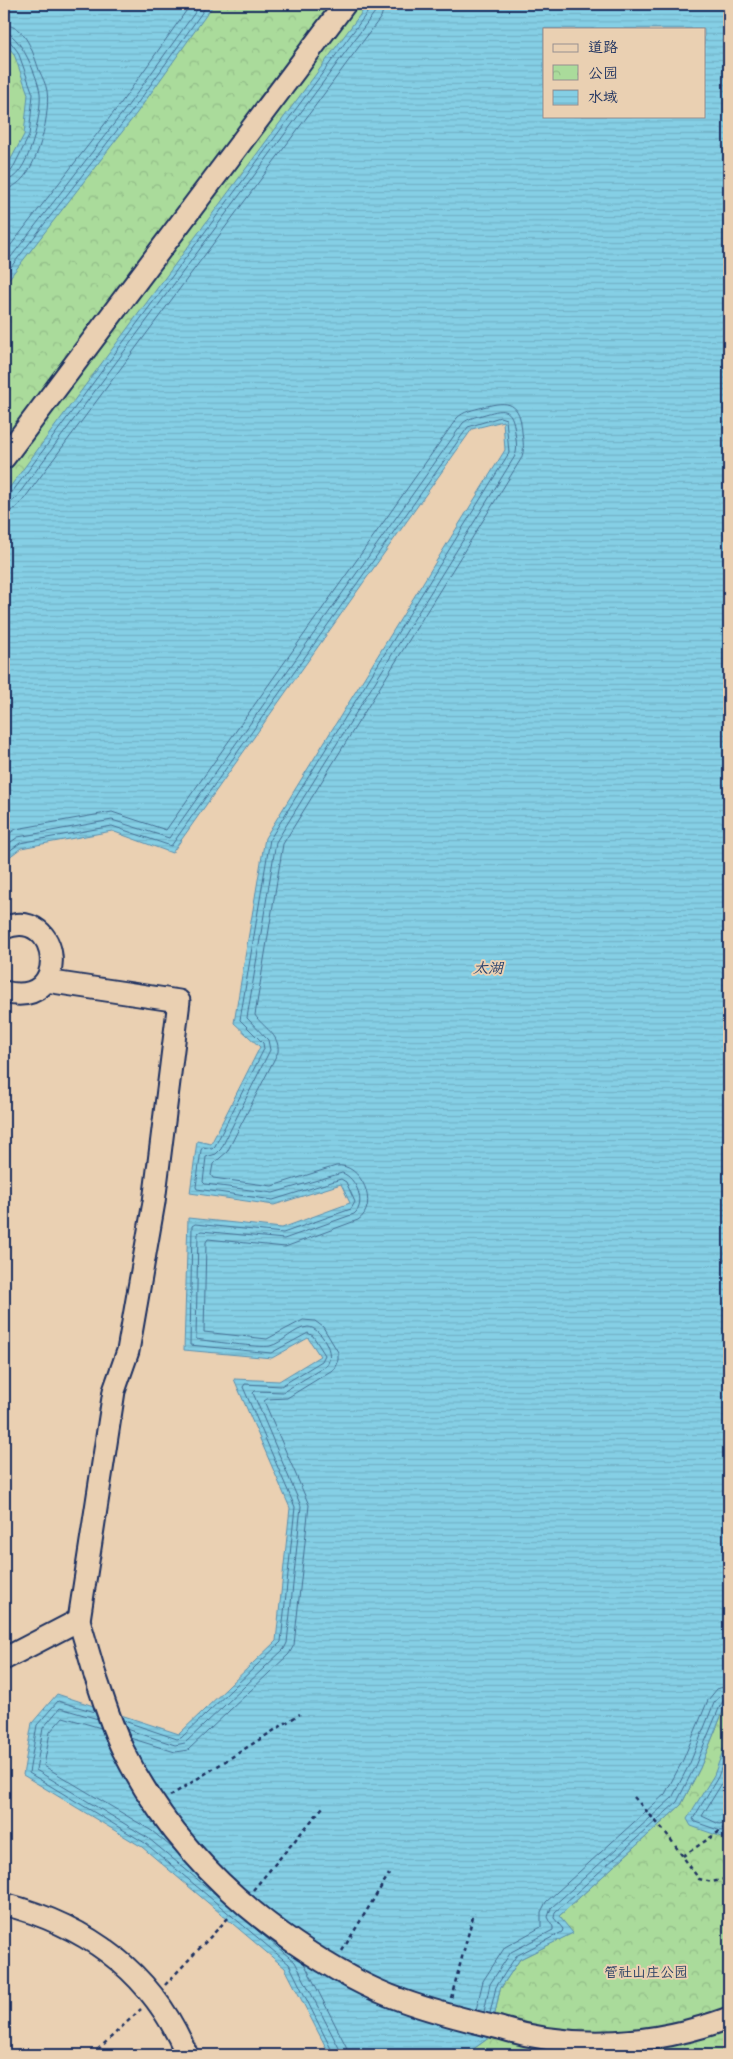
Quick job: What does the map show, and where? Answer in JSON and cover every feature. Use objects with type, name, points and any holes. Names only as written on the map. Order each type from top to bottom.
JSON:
[{"type":"street","points":[[4,458],[345,4]]},
{"type":"street","points":[[4,928],[22,925],[34,928],[45,938],[52,956],[52,968],[46,981],[28,993],[17,995],[4,992]]},
{"type":"street","points":[[46,981],[179,1001],[152,1212],[128,1351],[114,1391],[79,1620],[95,1675],[123,1750],[168,1825],[195,1858],[241,1903],[292,1941],[333,1967],[399,2000],[446,2015],[525,2036],[569,2043],[617,2043],[665,2035],[729,2018]]},
{"type":"street","points":[[4,1659],[79,1620]]},
{"type":"street","points":[[4,1904],[39,1914],[69,1928],[96,1943],[123,1963],[155,1996],[170,2019],[187,2055]]},
{"type":"path","points":[[155,1805],[300,1714]]},
{"type":"path","points":[[634,1797],[683,1856],[699,1879],[712,1882],[724,1879],[729,1875]]},
{"type":"path","points":[[213,1934],[323,1807]]},
{"type":"path","points":[[683,1856],[708,1841],[729,1825]]},
{"type":"path","points":[[333,1967],[389,1874]]},
{"type":"path","points":[[446,2015],[474,1913]]},
{"type":"green space","points":[[192,4],[401,4],[4,520],[4,261]]},
{"type":"green space","points":[[4,22],[33,57],[39,129],[4,193]]},
{"type":"green space","name":"管社山庄公园","points":[[729,1702],[729,2051],[712,2055],[465,2055],[490,2037],[500,1989],[520,1959],[572,1933],[559,1916],[681,1805],[700,1768],[724,1709]]},
{"type":"water","points":[[4,4],[214,4],[136,114],[4,285],[4,172],[24,135],[28,94],[14,54],[4,41]]},
{"type":"water","name":"太湖","points":[[368,4],[729,4],[729,1702],[724,1709],[700,1768],[681,1805],[559,1916],[573,1933],[520,1959],[500,1989],[490,2037],[465,2055],[330,2055],[285,1968],[142,1847],[23,1775],[32,1723],[57,1694],[179,1734],[276,1641],[290,1508],[234,1379],[279,1381],[320,1356],[308,1338],[272,1358],[184,1350],[188,1218],[282,1228],[350,1203],[341,1184],[274,1205],[190,1193],[197,1141],[211,1144],[260,1047],[234,1023],[265,838],[505,450],[503,421],[472,429],[172,853],[112,831],[21,848],[4,861],[4,495]]},
{"type":"water","points":[[729,1735],[729,1832],[722,1837],[691,1826],[687,1819],[714,1775]]}]
